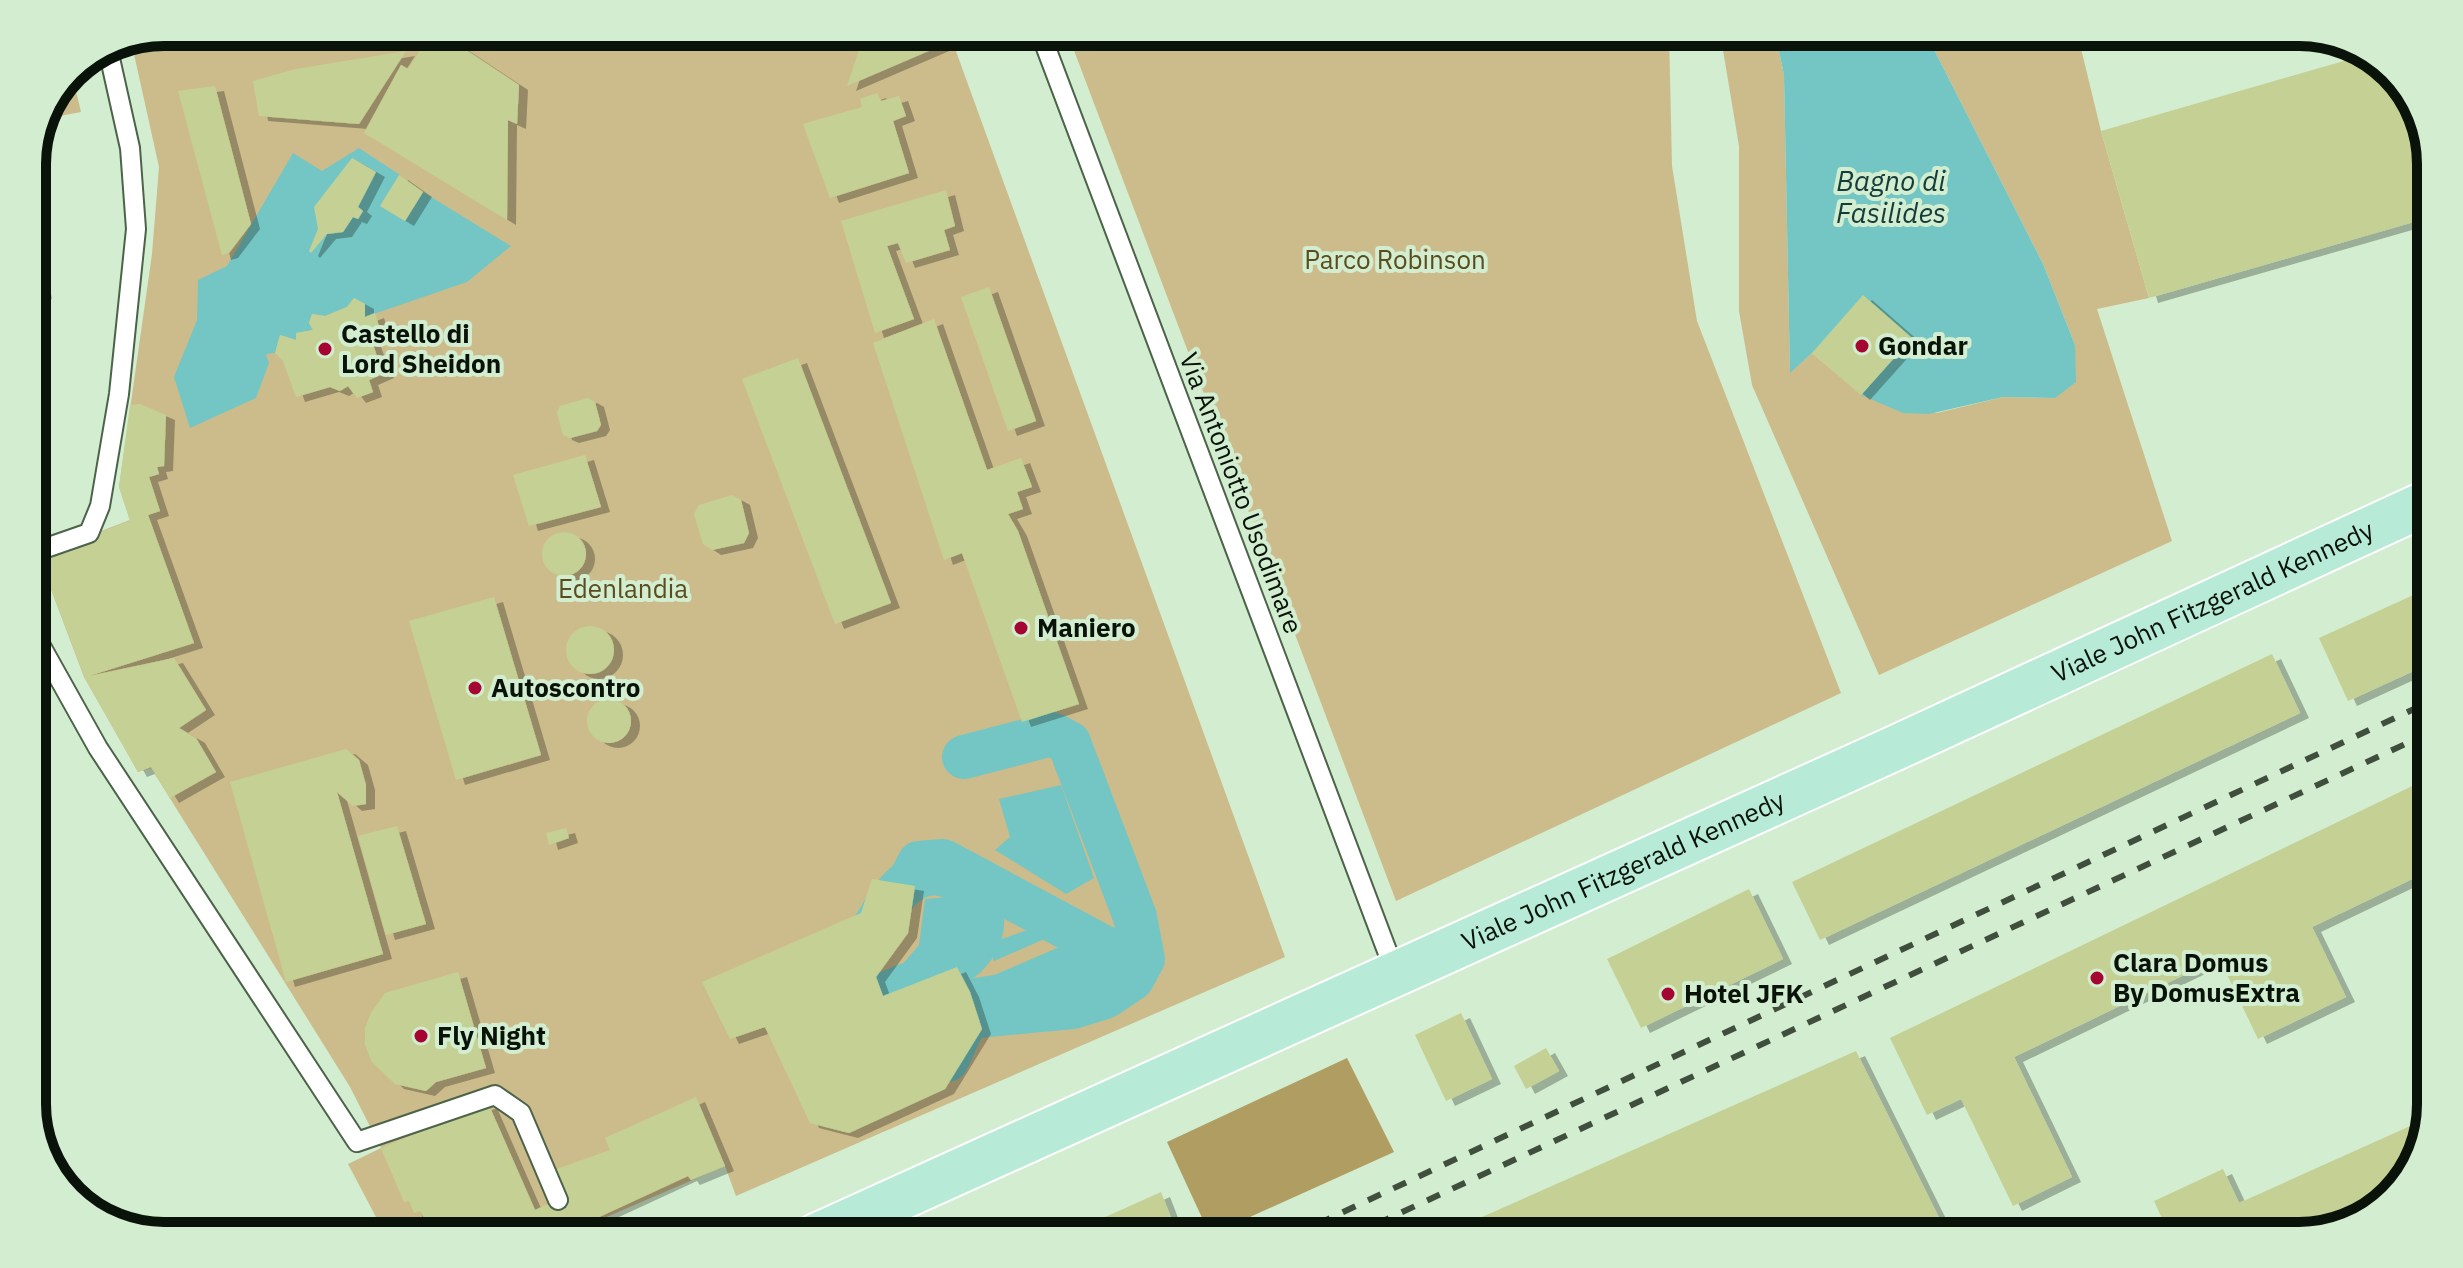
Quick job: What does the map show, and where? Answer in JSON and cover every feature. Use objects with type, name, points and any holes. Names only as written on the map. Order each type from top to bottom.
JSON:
[{"type":"main road","name":"Viale John Fitzgerald Kennedy","points":[[847,1222],[1893,749],[2417,507]]},
{"type":"lane","name":"Via Antoniotto Usodimare","points":[[1045,46],[1395,972]]},
{"type":"lane","points":[[46,548],[89,533],[100,506],[119,394],[136,229],[130,148],[110,60]]},
{"type":"lane","points":[[46,655],[98,748],[357,1142],[495,1095],[521,1113],[558,1200]]},
{"type":"green space","name":"Edenlandia","points":[[954,46],[1285,957],[736,1196],[725,1166],[595,1222],[379,1222],[348,1164],[381,1148],[350,1087],[151,768],[138,772],[84,677],[46,576],[46,552],[130,520],[119,487],[152,254],[159,167],[133,50],[141,48]]},
{"type":"green space","name":"Parco Robinson","points":[[1072,46],[1669,46],[1672,166],[1697,321],[1841,693],[1396,901]]},
{"type":"green space","points":[[1722,46],[1778,46],[1784,75],[1790,372],[1812,353],[1862,395],[1937,413],[2003,397],[2055,398],[2075,345],[2043,264],[1932,46],[2080,46],[2101,131],[2149,298],[2097,309],[2172,541],[1879,675],[1752,385],[1739,311],[1739,146]]},
{"type":"green space","points":[[75,87],[81,112],[56,117]]},
{"type":"shaded area","points":[[1347,1058],[1394,1152],[1239,1222],[1204,1222],[1167,1142]]},
{"type":"water","name":"Bagno di Fasilides","points":[[1778,46],[1932,46],[2043,264],[2075,345],[2076,382],[2055,398],[2003,397],[1929,414],[1903,413],[1861,395],[1911,338],[1812,353],[1790,373],[1784,75]]},
{"type":"water","points":[[359,148],[400,175],[380,206],[405,221],[423,192],[511,246],[467,282],[365,317],[365,304],[354,298],[347,307],[325,316],[312,314],[309,323],[313,330],[296,333],[296,340],[280,335],[275,353],[266,354],[269,363],[256,398],[190,428],[174,377],[197,320],[198,280],[227,266],[293,153],[322,171]]},
{"type":"water","points":[[1061,785],[1094,878],[1066,894],[995,850],[1010,837],[999,799]]},
{"type":"water","points":[[948,897],[966,922],[966,935],[960,952],[908,975],[902,965],[919,945],[925,899]]},
{"type":"water","points":[[1033,928],[1058,933],[994,961],[988,944]]},
{"type":"water","points":[[1073,941],[1086,944],[1088,974],[970,992],[967,987]]},
{"type":"building","points":[[423,46],[460,46],[519,85],[517,124],[508,120],[507,220],[364,133],[401,65],[408,69]]},
{"type":"building","points":[[860,46],[940,46],[847,86]]},
{"type":"building","points":[[406,51],[359,124],[259,116],[253,81],[296,69]]},
{"type":"building","points":[[2352,59],[2388,86],[2411,126],[2417,156],[2417,221],[2149,298],[2101,131]]},
{"type":"building","points":[[215,86],[251,224],[229,253],[222,255],[178,91]]},
{"type":"building","points":[[877,93],[881,101],[899,96],[906,116],[893,121],[909,173],[830,198],[803,124],[862,107],[860,99]]},
{"type":"building","points":[[352,158],[376,172],[358,207],[363,211],[358,219],[353,217],[343,232],[327,234],[311,253],[309,251],[318,229],[314,207]]},
{"type":"building","points":[[399,175],[423,192],[405,221],[380,206]]},
{"type":"building","points":[[946,190],[955,226],[944,230],[950,250],[906,263],[898,243],[887,246],[914,319],[875,333],[841,221]]},
{"type":"building","points":[[989,287],[1036,421],[1008,431],[961,297]]},
{"type":"building","name":"Gondar","points":[[1863,295],[1912,338],[1861,395],[1812,353]]},
{"type":"building","name":"Castello di Lord Sheidon","points":[[354,298],[365,304],[365,317],[375,313],[380,330],[369,333],[378,359],[386,364],[385,373],[369,380],[373,392],[357,398],[348,386],[340,391],[330,387],[296,397],[283,361],[275,353],[280,335],[296,340],[296,333],[313,330],[309,323],[312,314],[325,316],[347,307]]},
{"type":"building","points":[[934,319],[987,470],[1021,458],[1032,487],[1017,492],[1023,509],[1008,514],[1018,531],[1079,704],[1022,722],[962,553],[944,560],[873,343]]},
{"type":"building","points":[[798,358],[891,603],[835,624],[742,379]]},
{"type":"building","points":[[588,398],[595,402],[601,425],[597,431],[570,438],[563,435],[557,413],[560,406]]},
{"type":"building","points":[[140,404],[166,415],[164,466],[157,467],[159,474],[149,477],[160,511],[148,515],[194,643],[89,676],[174,658],[206,710],[179,728],[196,738],[216,772],[170,798],[151,767],[138,772],[85,678],[46,576],[46,552],[130,521],[119,487],[130,405]]},
{"type":"building","points":[[585,455],[601,507],[529,526],[513,475]]},
{"type":"building","points":[[732,495],[741,500],[749,533],[744,543],[712,550],[703,544],[694,514],[699,505]]},
{"type":"building","points":[[564,532],[580,538],[586,554],[580,570],[564,576],[548,570],[542,554],[548,538]]},
{"type":"building","points":[[2417,593],[2417,669],[2348,701],[2319,638]]},
{"type":"building","name":"Autoscontro","points":[[494,597],[541,755],[456,780],[409,621]]},
{"type":"building","points":[[590,626],[607,633],[614,650],[607,667],[590,674],[573,667],[566,650],[573,633]]},
{"type":"building","points":[[2272,654],[2300,713],[1820,940],[1792,882]]},
{"type":"building","points":[[609,699],[625,705],[631,721],[625,737],[609,743],[593,737],[587,721],[593,705]]},
{"type":"building","points":[[346,749],[359,760],[366,785],[366,804],[353,806],[337,792],[383,954],[286,982],[230,782]]},
{"type":"building","name":"Clara Domus By DomusExtra","points":[[2417,784],[2417,877],[2312,927],[2346,997],[2258,1039],[2219,958],[2014,1057],[2072,1177],[2013,1206],[1961,1099],[1927,1115],[1890,1038]]},
{"type":"building","points":[[397,826],[426,924],[386,935],[358,836]]},
{"type":"building","points":[[566,828],[569,838],[549,845],[546,833]]},
{"type":"building","points":[[872,879],[915,886],[908,933],[876,977],[883,996],[957,967],[970,992],[982,1029],[945,1089],[849,1133],[810,1123],[765,1027],[730,1039],[702,982],[861,913]]},
{"type":"building","name":"Hotel JFK","points":[[1749,889],[1783,959],[1641,1028],[1607,959]]},
{"type":"building","name":"Fly Night","points":[[458,972],[486,1068],[436,1082],[426,1091],[395,1084],[372,1062],[365,1045],[365,1028],[371,1013],[385,993]]},
{"type":"building","points":[[1461,1013],[1492,1079],[1446,1101],[1415,1035]]},
{"type":"building","points":[[1546,1048],[1559,1071],[1526,1089],[1514,1066]]},
{"type":"building","points":[[1856,1051],[1941,1222],[1471,1222]]},
{"type":"building","points":[[696,1097],[725,1166],[691,1180],[688,1176],[588,1222],[427,1222],[420,1211],[414,1213],[409,1201],[404,1202],[381,1148],[488,1103],[535,1210],[564,1197],[554,1170],[610,1150],[605,1138]]},
{"type":"building","points":[[2415,1124],[2405,1156],[2388,1182],[2365,1202],[2330,1218],[2299,1222],[2164,1222],[2154,1201],[2223,1169],[2239,1203]]},
{"type":"building","points":[[1161,1192],[1173,1222],[1105,1222],[1103,1218]]},
{"type":"waterway","points":[[947,1060],[967,1017],[1073,1007],[1105,997],[1132,979],[1143,959],[1135,917],[1069,743],[1052,734],[964,757]]},
{"type":"waterway","points":[[909,882],[919,863],[943,861],[1105,948],[1112,967],[1100,981],[1084,989],[1026,992],[964,1002],[924,1033]]},
{"type":"waterway","points":[[871,932],[897,892],[908,882],[924,875],[940,874],[955,879],[968,888],[977,900],[982,915],[981,930],[964,958],[936,974],[890,992],[863,1010],[863,1033],[871,1043]]},
{"type":"railway","points":[[1322,1222],[2417,708]]},
{"type":"railway","points":[[1381,1222],[2417,739]]},
{"type":"place","name":"Gondar","points":[[1862,346]]},
{"type":"place","name":"Castello di Lord Sheidon","points":[[325,349]]},
{"type":"place","name":"Maniero","points":[[1021,628]]},
{"type":"place","name":"Autoscontro","points":[[475,688]]},
{"type":"place","name":"Clara Domus By DomusExtra","points":[[2097,978]]},
{"type":"place","name":"Hotel JFK","points":[[1668,994]]},
{"type":"place","name":"Fly Night","points":[[421,1036]]}]
